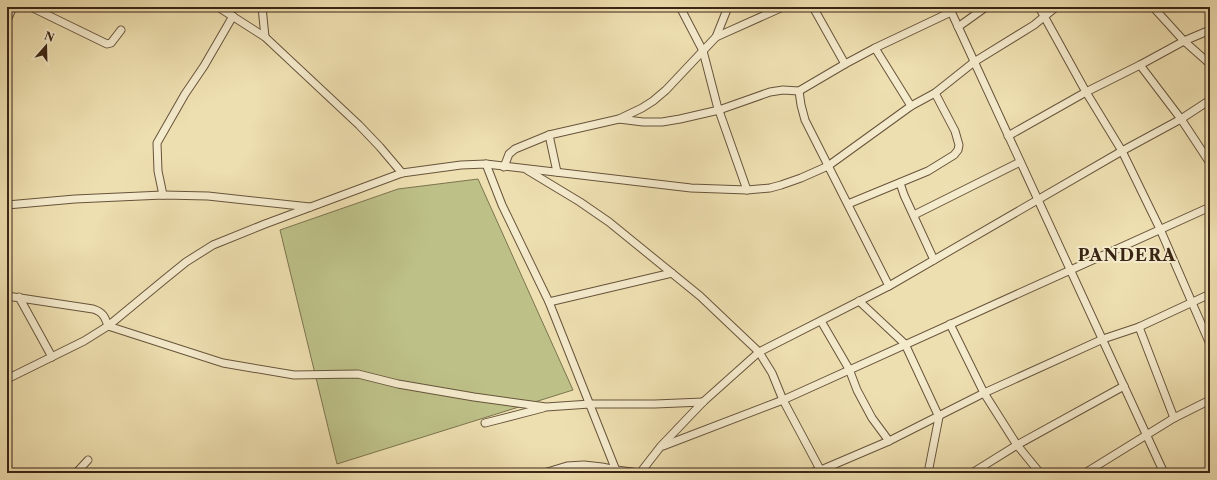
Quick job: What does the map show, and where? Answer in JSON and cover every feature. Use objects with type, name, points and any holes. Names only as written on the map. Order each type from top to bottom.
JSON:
[{"type":"street","points":[[7,20],[13,7]]},
{"type":"street","points":[[32,7],[107,44],[111,43],[121,30]]},
{"type":"street","points":[[218,7],[265,37],[359,125],[402,173]]},
{"type":"street","points":[[262,7],[265,37]]},
{"type":"street","points":[[591,7],[596,7]]},
{"type":"street","points":[[680,7],[704,51],[719,110],[747,190]]},
{"type":"street","points":[[504,167],[509,154],[516,149],[549,135],[619,119],[653,101],[666,90],[716,37],[728,7]]},
{"type":"street","points":[[716,37],[783,7]]},
{"type":"street","points":[[813,7],[845,64]]},
{"type":"street","points":[[958,27],[986,7]]},
{"type":"street","points":[[1039,7],[1086,92],[1122,151],[1160,229],[1210,344]]},
{"type":"street","points":[[7,378],[84,341],[108,326],[165,278],[186,262],[213,245],[402,173],[461,165],[486,164],[691,188],[747,190],[770,188],[802,178],[828,166],[911,106],[935,93],[974,62],[1034,25],[1056,7]]},
{"type":"street","points":[[1152,7],[1184,41],[1210,64]]},
{"type":"street","points":[[619,119],[643,122],[662,122],[719,110],[770,92],[783,90],[799,91],[845,64],[950,10],[1164,473]]},
{"type":"street","points":[[163,195],[158,171],[156,148],[158,138],[204,66],[233,16]]},
{"type":"street","points":[[1008,136],[1086,92],[1184,41],[1210,30]]},
{"type":"street","points":[[875,48],[911,106]]},
{"type":"street","points":[[1140,65],[1181,119],[1210,163]]},
{"type":"street","points":[[799,91],[805,120],[889,286]]},
{"type":"street","points":[[848,204],[928,171],[954,155],[958,150],[960,145],[955,131],[935,93]]},
{"type":"street","points":[[544,473],[567,466],[584,465],[602,467],[616,472],[640,473],[661,446],[703,402],[759,352],[889,286],[1122,151],[1181,119],[1210,100]]},
{"type":"street","points":[[549,135],[557,172]]},
{"type":"street","points":[[914,215],[1020,162]]},
{"type":"street","points":[[486,164],[502,205],[549,302],[616,472]]},
{"type":"street","points":[[525,169],[580,202],[609,222],[700,296],[759,352],[772,373],[783,400],[821,472]]},
{"type":"street","points":[[900,183],[934,260]]},
{"type":"street","points":[[7,205],[75,198],[163,195],[208,196],[312,207]]},
{"type":"street","points":[[661,446],[783,400],[1160,229],[1209,210]]},
{"type":"street","points":[[549,302],[672,273]]},
{"type":"street","points":[[810,473],[821,472],[939,417],[984,393],[1103,339],[1139,327],[1210,294]]},
{"type":"street","points":[[7,296],[93,309],[103,314],[108,326],[223,363],[294,375],[358,374],[398,384],[546,407]]},
{"type":"street","points":[[19,297],[52,357]]},
{"type":"street","points":[[859,302],[905,344],[939,417],[928,473]]},
{"type":"street","points":[[821,321],[849,369],[857,390],[872,418],[889,441]]},
{"type":"street","points":[[950,324],[984,393],[1017,445],[1040,473]]},
{"type":"street","points":[[1139,327],[1174,418]]},
{"type":"street","points":[[972,473],[1017,445],[1124,386]]},
{"type":"street","points":[[1085,473],[1146,434],[1210,400]]},
{"type":"street","points":[[485,423],[546,407],[590,404],[703,402]]},
{"type":"street","points":[[76,473],[88,460]]},
{"type":"green space","points":[[478,179],[573,390],[337,464],[280,230],[398,189]]},
{"type":"district","name":"PANDERA","points":[[1127,255]]}]
